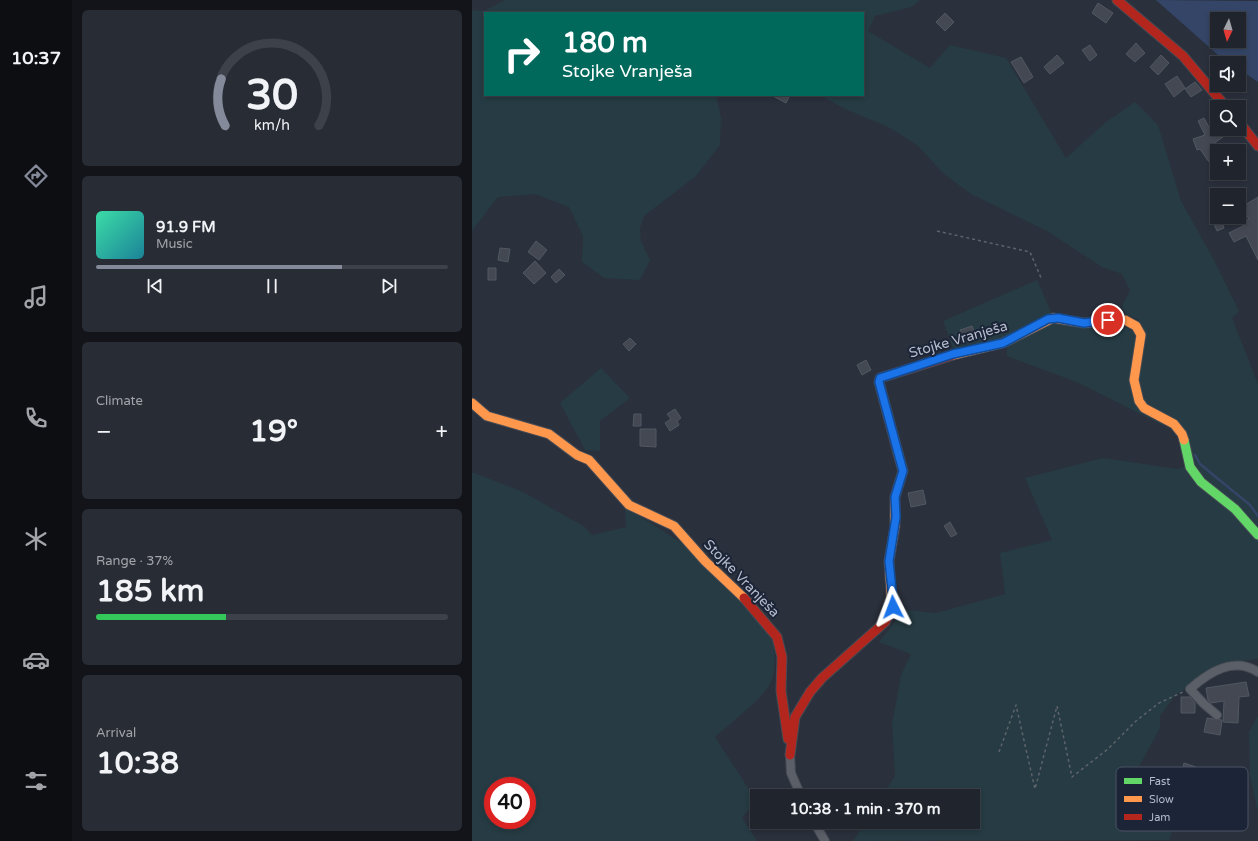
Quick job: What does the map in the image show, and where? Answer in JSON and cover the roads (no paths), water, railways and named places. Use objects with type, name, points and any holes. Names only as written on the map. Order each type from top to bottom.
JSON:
[{"type":"street","points":[[1117,0],[1183,56],[1220,100]]},
{"type":"street","points":[[1246,131],[1258,146]]},
{"type":"street","name":"Stojke Vranješa","points":[[790,755],[795,717],[810,692],[822,678],[885,622],[893,607],[889,561],[896,517],[895,497],[903,471],[879,382],[880,378],[884,375],[953,354],[1003,343],[1048,319],[1058,318],[1084,323],[1125,320],[1136,326],[1141,335],[1134,380],[1139,401],[1144,408],[1174,424],[1182,434],[1190,467],[1201,482],[1235,509],[1258,534]]},
{"type":"street","name":"Stojke Vranješa","points":[[472,403],[487,416],[549,434],[589,460],[629,506],[674,526],[705,561],[733,586],[758,613],[777,637],[780,647],[782,657],[781,691],[790,755]]},
{"type":"street","points":[[1217,715],[1190,689],[1204,677],[1220,668],[1243,665],[1258,672]]},
{"type":"street","points":[[790,755],[791,773],[798,789]]},
{"type":"street","points":[[818,829],[826,841]]},
{"type":"water","points":[[1156,0],[1258,1],[1258,82],[1246,74],[1246,56],[1220,56],[1210,48],[1246,48],[1246,12],[1210,12],[1210,48]]},
{"type":"waterway","points":[[1195,455],[1200,464],[1250,505],[1258,516]]}]
